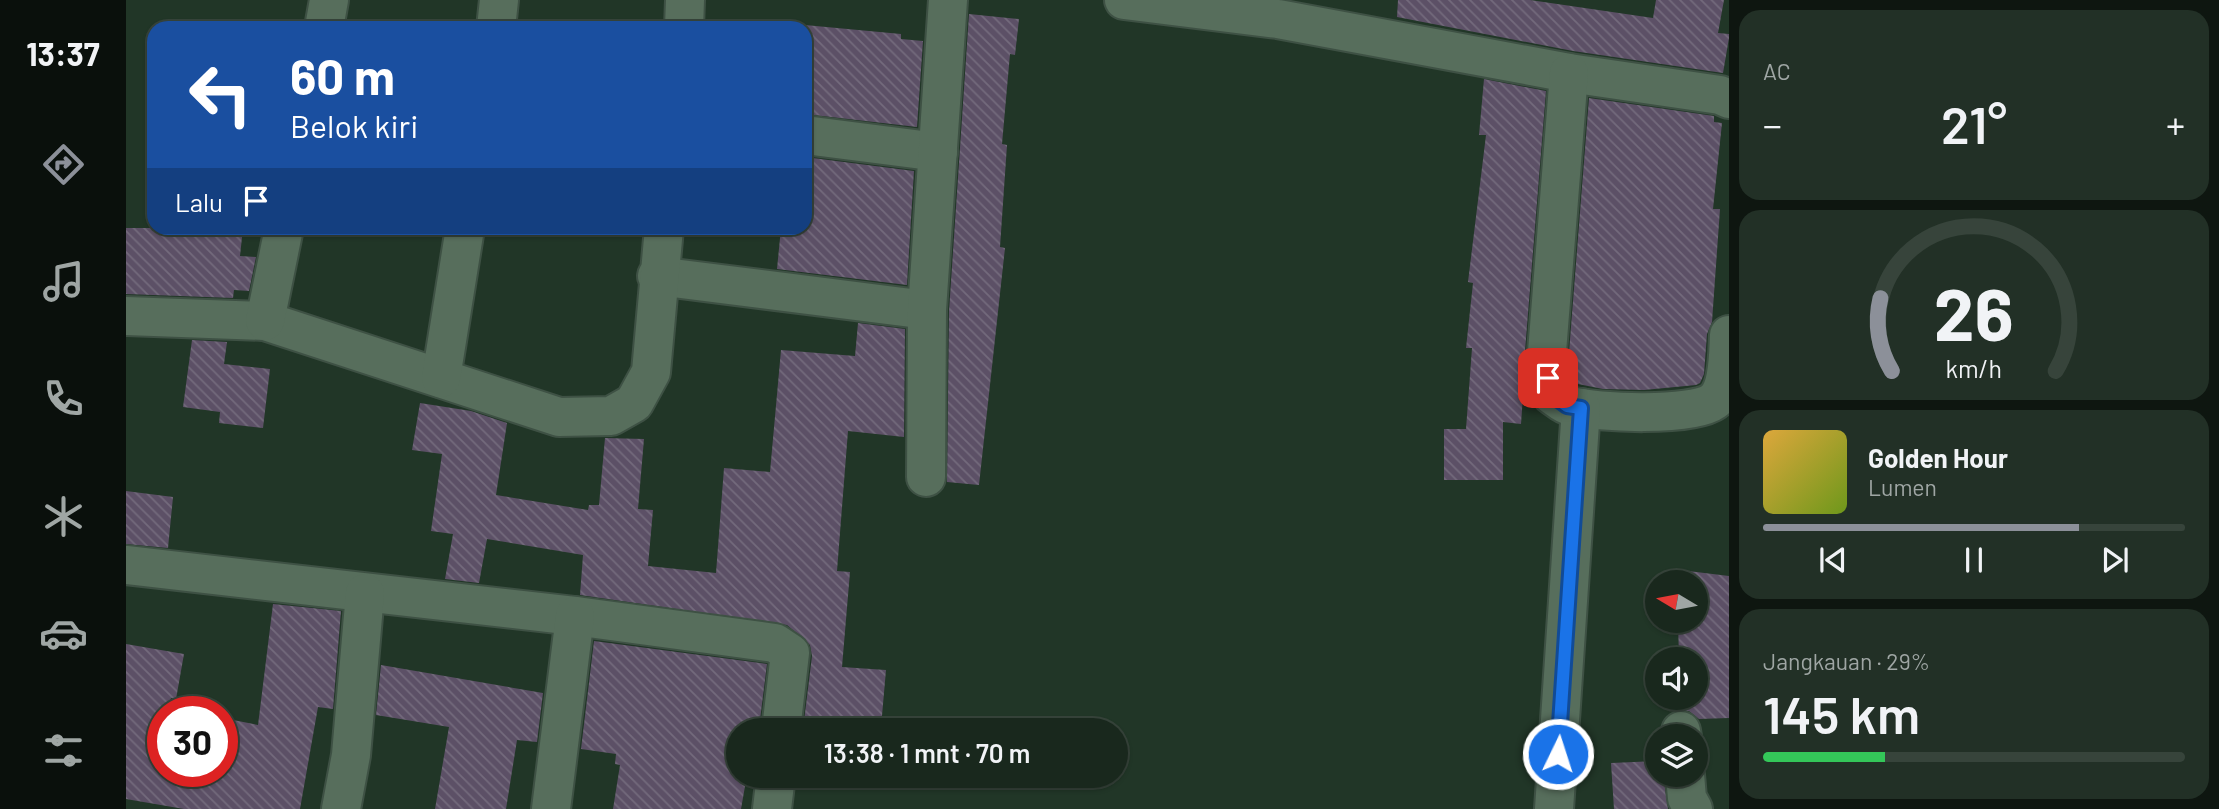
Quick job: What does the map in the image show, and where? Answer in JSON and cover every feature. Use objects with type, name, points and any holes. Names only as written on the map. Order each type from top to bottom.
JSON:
[{"type":"street","points":[[326,21],[330,0]]},
{"type":"street","points":[[497,21],[499,0]]},
{"type":"street","points":[[684,21],[685,0]]},
{"type":"street","points":[[926,477],[927,310],[948,0]]},
{"type":"street","points":[[1124,0],[1279,10],[1569,74],[1720,94],[1729,99]]},
{"type":"street","points":[[1569,74],[1547,352],[1552,395],[1567,406],[1643,413],[1703,405],[1715,400],[1724,386],[1729,335]]},
{"type":"street","points":[[812,136],[938,152]]},
{"type":"street","points":[[265,321],[283,235]]},
{"type":"street","points":[[441,378],[464,235]]},
{"type":"street","points":[[126,316],[265,321],[559,417],[611,416],[634,403],[651,372],[657,276],[663,235]]},
{"type":"street","points":[[657,276],[927,310]]},
{"type":"street","points":[[1554,809],[1581,408]]},
{"type":"street","points":[[126,565],[575,616],[775,643],[790,653],[782,718]]},
{"type":"street","points":[[341,809],[351,755],[365,593]]},
{"type":"street","points":[[551,809],[575,616]]},
{"type":"street","points":[[1686,787],[1687,798],[1693,809]]},
{"type":"street","points":[[772,809],[774,788]]},
{"type":"building","points":[[1398,0],[1530,0],[1653,18],[1656,0],[1724,0],[1718,33],[1729,34],[1729,38],[1723,73],[1573,51],[1397,17]]},
{"type":"building","points":[[969,14],[1019,19],[1015,55],[1010,54],[1002,144],[1007,145],[1000,247],[1005,248],[979,485],[947,482],[949,311]]},
{"type":"building","points":[[812,26],[901,34],[901,39],[923,41],[917,127],[812,115]]},
{"type":"building","points":[[1484,79],[1546,91],[1525,351],[1530,397],[1523,396],[1521,424],[1503,422],[1503,480],[1444,480],[1444,429],[1466,429],[1472,348],[1466,348],[1473,283],[1468,282],[1486,135],[1479,135]]},
{"type":"building","points":[[1589,98],[1714,116],[1714,122],[1722,123],[1713,209],[1720,209],[1712,322],[1707,334],[1704,374],[1696,385],[1644,390],[1603,389],[1573,383],[1569,352]]},
{"type":"building","points":[[812,158],[914,171],[907,285],[777,269],[780,235],[812,235]]},
{"type":"building","points":[[126,228],[147,228],[147,235],[242,235],[240,256],[256,257],[249,291],[234,290],[233,298],[126,294]]},
{"type":"building","points":[[858,323],[905,329],[904,437],[848,431],[837,571],[850,572],[842,667],[886,670],[882,718],[804,718],[812,656],[810,645],[787,625],[580,595],[583,555],[487,539],[479,583],[445,579],[453,534],[431,531],[442,454],[412,450],[420,403],[471,411],[507,423],[496,495],[588,510],[589,505],[599,505],[605,438],[644,439],[638,509],[653,510],[648,566],[716,573],[724,468],[770,472],[781,350],[855,356]]},
{"type":"building","points":[[192,340],[227,342],[224,364],[270,369],[263,428],[219,423],[220,412],[183,407]]},
{"type":"building","points":[[126,491],[173,497],[168,548],[126,544]]},
{"type":"building","points":[[1708,573],[1729,576],[1729,718],[1699,719],[1689,711],[1680,710],[1708,710],[1708,647],[1679,647],[1678,634],[1708,634]]},
{"type":"building","points":[[273,604],[341,611],[333,709],[318,707],[300,809],[184,809],[126,799],[126,644],[184,654],[177,696],[147,696],[147,787],[238,787],[238,721],[258,725]]},
{"type":"building","points":[[594,641],[767,664],[760,718],[726,718],[726,788],[745,788],[741,809],[613,809],[620,765],[615,764],[616,754],[581,749]]},
{"type":"building","points":[[381,665],[543,693],[537,742],[517,740],[506,809],[435,809],[449,727],[376,715]]},
{"type":"building","points":[[1645,762],[1645,787],[1665,787],[1668,809],[1614,809],[1611,763]]},
{"type":"route","points":[[1548,378],[1552,395],[1567,406],[1581,408],[1558,754]]}]
